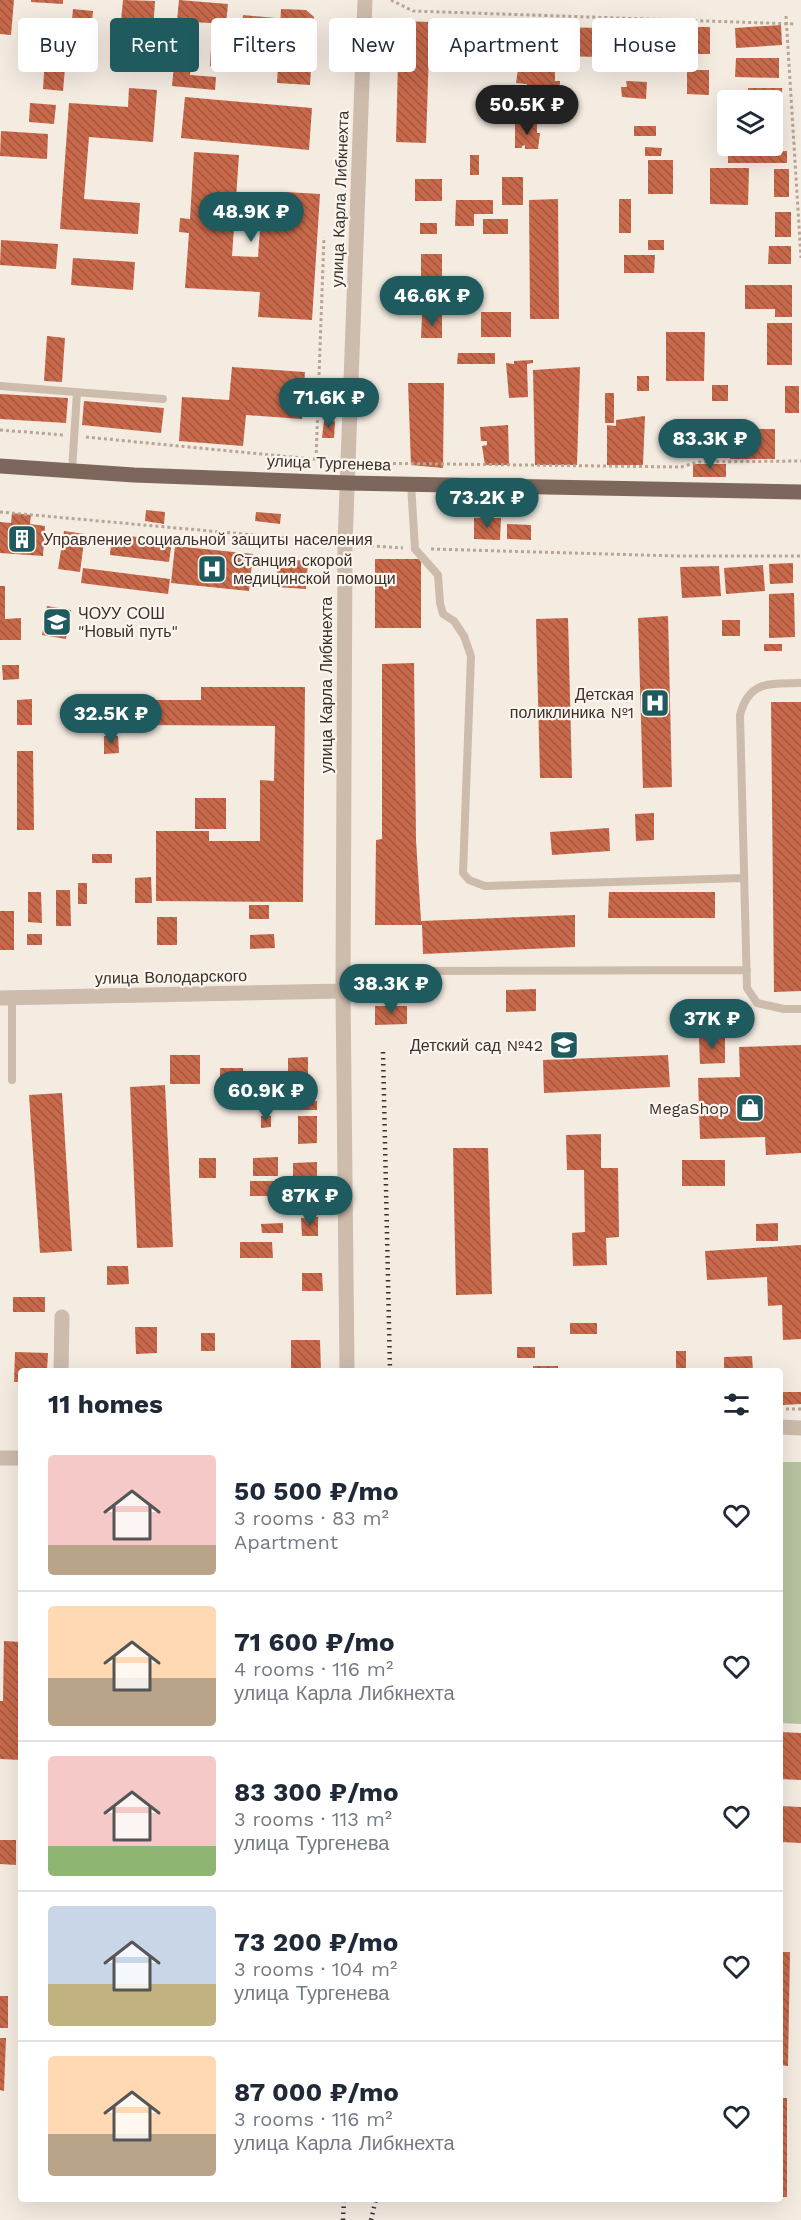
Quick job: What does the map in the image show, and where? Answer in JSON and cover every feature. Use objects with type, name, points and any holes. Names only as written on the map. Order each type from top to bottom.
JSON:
[{"type":"main road","name":"улица Тургенева","points":[[0,466],[348,483],[801,492]]},
{"type":"street","name":"улица Карла Либкнехта","points":[[347,1368],[343,991],[345,544],[365,0]]},
{"type":"street","name":"улица Володарского","points":[[6,998],[343,991]]},
{"type":"street","points":[[61,1368],[62,1317]]},
{"type":"street","points":[[783,1427],[801,1428]]},
{"type":"street","points":[[0,1458],[18,1458]]},
{"type":"lane","points":[[0,386],[163,399]]},
{"type":"lane","points":[[72,471],[77,392]]},
{"type":"lane","points":[[411,484],[415,549],[438,575],[443,614],[454,621],[464,636],[471,656],[463,873],[469,880],[485,886],[744,878]]},
{"type":"lane","points":[[801,683],[772,684],[754,690],[744,699],[740,715],[747,988],[757,1002],[784,1009],[801,1009]]},
{"type":"lane","points":[[422,971],[747,970]]},
{"type":"lane","points":[[6,998],[12,1080]]},
{"type":"path","points":[[391,0],[413,11],[795,24]]},
{"type":"path","points":[[786,16],[801,258]]},
{"type":"path","points":[[796,184],[801,186]]},
{"type":"path","points":[[316,459],[324,237]]},
{"type":"path","points":[[0,430],[349,462],[681,467],[698,462],[801,461]]},
{"type":"path","points":[[0,512],[415,549],[677,556],[801,556]]},
{"type":"path","points":[[783,1409],[801,1409]]},
{"type":"green space","points":[[783,1462],[801,1462],[801,1724],[783,1723]]},
{"type":"building","points":[[0,0],[14,0],[11,35],[0,34]]},
{"type":"building","points":[[31,0],[63,0],[63,4],[31,2]]},
{"type":"building","points":[[123,0],[155,1],[154,18],[121,18]]},
{"type":"building","points":[[179,0],[228,4],[227,18],[211,18],[211,23],[199,22],[199,18],[177,18]]},
{"type":"building","points":[[73,9],[93,11],[92,18],[72,18]]},
{"type":"building","points":[[281,9],[306,10],[314,17],[314,18],[281,18]]},
{"type":"building","points":[[243,15],[276,18],[243,18]]},
{"type":"building","points":[[416,22],[428,22],[426,143],[396,142],[398,72],[416,72]]},
{"type":"building","points":[[781,25],[782,45],[736,48],[735,28]]},
{"type":"building","points":[[698,27],[710,27],[710,54],[698,54]]},
{"type":"building","points":[[580,28],[592,28],[592,57],[580,57]]},
{"type":"building","points":[[736,58],[779,58],[779,78],[735,77]]},
{"type":"building","points":[[709,70],[709,95],[687,94],[687,72]]},
{"type":"building","points":[[44,72],[65,72],[63,91],[43,89]]},
{"type":"building","points":[[173,72],[190,72],[190,75],[216,77],[215,90],[172,86]]},
{"type":"building","points":[[278,72],[311,72],[310,85],[277,83]]},
{"type":"building","points":[[518,72],[555,72],[555,81],[560,81],[559,91],[554,92],[552,102],[546,103],[545,116],[532,116],[531,110],[526,110],[527,84],[516,83]]},
{"type":"building","points":[[626,81],[647,82],[646,99],[622,97],[621,87],[627,87]]},
{"type":"building","points":[[129,88],[157,90],[153,142],[89,137],[84,199],[140,203],[138,234],[60,229],[69,103],[128,107]]},
{"type":"building","points":[[748,88],[782,88],[782,90],[748,90]]},
{"type":"building","points":[[185,97],[312,108],[309,150],[181,138]]},
{"type":"building","points":[[30,103],[56,105],[54,124],[29,122]]},
{"type":"building","points":[[515,123],[537,123],[537,133],[540,133],[538,149],[525,149],[525,145],[522,148],[515,148]]},
{"type":"building","points":[[634,126],[656,126],[656,136],[634,136]]},
{"type":"building","points":[[1,131],[48,134],[47,159],[0,156]]},
{"type":"building","points":[[645,147],[662,148],[661,156],[645,156]]},
{"type":"building","points":[[783,151],[787,151],[787,163],[728,163],[728,156],[783,156]]},
{"type":"building","points":[[194,152],[239,155],[232,256],[258,257],[261,214],[284,216],[286,192],[320,194],[312,320],[258,317],[260,292],[185,288],[189,233],[179,232],[180,218],[190,219]]},
{"type":"building","points":[[470,155],[479,155],[479,175],[470,175]]},
{"type":"building","points":[[648,160],[673,160],[673,194],[648,194]]},
{"type":"building","points":[[710,168],[749,168],[748,205],[710,204]]},
{"type":"building","points":[[774,169],[789,169],[789,197],[774,197]]},
{"type":"building","points":[[502,177],[523,177],[523,205],[502,205]]},
{"type":"building","points":[[415,179],[442,179],[442,201],[415,201]]},
{"type":"building","points":[[558,199],[559,319],[530,319],[529,200]]},
{"type":"building","points":[[619,199],[631,199],[631,233],[619,233]]},
{"type":"building","points":[[456,200],[493,200],[493,214],[474,214],[474,226],[455,226]]},
{"type":"building","points":[[775,212],[791,212],[791,237],[775,237]]},
{"type":"building","points":[[483,219],[508,219],[508,234],[483,234]]},
{"type":"building","points":[[420,223],[437,223],[437,234],[420,234]]},
{"type":"building","points":[[1,240],[58,244],[56,269],[0,265]]},
{"type":"building","points":[[648,240],[664,240],[664,250],[648,250]]},
{"type":"building","points":[[769,246],[791,246],[791,264],[768,264]]},
{"type":"building","points":[[421,254],[442,254],[442,281],[421,281]]},
{"type":"building","points":[[624,255],[655,255],[654,273],[624,273]]},
{"type":"building","points":[[73,258],[135,262],[133,290],[71,285]]},
{"type":"building","points":[[745,285],[792,285],[792,317],[775,317],[775,309],[745,309]]},
{"type":"building","points":[[421,286],[441,286],[441,301],[421,301]]},
{"type":"building","points":[[481,312],[511,312],[511,337],[481,337]]},
{"type":"building","points":[[422,315],[442,315],[442,338],[421,338]]},
{"type":"building","points":[[767,323],[792,323],[792,365],[767,365]]},
{"type":"building","points":[[666,332],[705,332],[704,381],[666,381]]},
{"type":"building","points":[[47,336],[65,338],[62,382],[44,381]]},
{"type":"building","points":[[458,353],[495,353],[495,364],[457,364]]},
{"type":"building","points":[[533,360],[533,363],[527,364],[528,397],[509,398],[506,363],[514,364],[514,361]]},
{"type":"building","points":[[232,367],[305,372],[302,419],[246,415],[243,446],[179,441],[182,397],[229,400]]},
{"type":"building","points":[[580,367],[577,465],[535,465],[533,370]]},
{"type":"building","points":[[637,376],[649,376],[649,391],[637,391]]},
{"type":"building","points":[[408,383],[444,383],[443,468],[411,465]]},
{"type":"building","points":[[712,385],[728,385],[728,401],[712,401]]},
{"type":"building","points":[[785,386],[799,386],[799,413],[785,413]]},
{"type":"building","points":[[605,393],[614,393],[614,423],[605,423]]},
{"type":"building","points":[[0,394],[68,398],[66,423],[0,419]]},
{"type":"building","points":[[84,401],[164,408],[161,433],[82,425]]},
{"type":"building","points":[[645,416],[643,465],[607,465],[607,425],[616,426],[616,420]]},
{"type":"building","points":[[324,420],[335,421],[334,438],[322,438]]},
{"type":"building","points":[[508,425],[509,465],[485,465],[482,446],[487,445],[487,441],[481,441],[480,427]]},
{"type":"building","points":[[687,429],[707,429],[707,451],[687,451]]},
{"type":"building","points":[[730,429],[775,429],[775,459],[730,459]]},
{"type":"building","points":[[693,464],[726,464],[726,477],[693,477]]},
{"type":"building","points":[[146,510],[165,512],[164,524],[145,521]]},
{"type":"building","points":[[256,512],[281,514],[280,524],[255,521]]},
{"type":"building","name":"Управление социальной защиты населения","points":[[12,513],[31,515],[30,524],[45,526],[43,556],[0,553],[0,522],[11,523]]},
{"type":"building","points":[[474,518],[501,518],[500,540],[474,539]]},
{"type":"building","points":[[507,524],[531,525],[531,540],[507,539]]},
{"type":"building","name":"ЧОУУ СОШ \"Новый путь\"","points":[[64,531],[85,534],[80,572],[58,569]]},
{"type":"building","points":[[112,534],[172,541],[169,562],[110,555]]},
{"type":"building","name":"Станция скорой медицинской помощи","points":[[175,546],[253,554],[249,591],[171,583]]},
{"type":"building","points":[[278,559],[308,561],[306,589],[276,587]]},
{"type":"building","points":[[375,559],[421,559],[421,628],[375,628]]},
{"type":"building","points":[[793,563],[793,583],[770,584],[769,564]]},
{"type":"building","points":[[763,565],[765,591],[726,594],[724,568]]},
{"type":"building","points":[[719,566],[721,596],[682,598],[680,567]]},
{"type":"building","points":[[83,568],[170,579],[168,594],[81,583]]},
{"type":"building","points":[[0,586],[5,586],[5,619],[21,618],[21,640],[0,640]]},
{"type":"building","points":[[794,593],[795,637],[769,638],[769,594]]},
{"type":"building","name":"ЧОУУ СОШ \"Новый путь\"","points":[[47,606],[71,610],[66,639],[42,635]]},
{"type":"building","name":"Детская поликлиника №1","points":[[668,616],[672,787],[643,788],[638,618]]},
{"type":"building","points":[[568,618],[572,778],[540,778],[536,619]]},
{"type":"building","points":[[722,620],[740,620],[740,636],[722,636]]},
{"type":"building","points":[[764,644],[782,644],[782,651],[764,651]]},
{"type":"building","points":[[414,663],[416,840],[421,921],[575,915],[575,947],[423,954],[422,925],[375,925],[376,840],[382,839],[382,664]]},
{"type":"building","points":[[2,665],[19,665],[19,679],[3,680]]},
{"type":"building","points":[[201,687],[305,687],[303,902],[156,901],[156,831],[209,831],[209,841],[260,841],[260,780],[274,781],[275,726],[144,725],[144,700],[201,700]]},
{"type":"building","points":[[32,699],[32,725],[17,725],[17,700]]},
{"type":"building","points":[[771,702],[801,702],[801,991],[774,992]]},
{"type":"building","points":[[104,736],[118,736],[119,753],[104,754]]},
{"type":"building","points":[[17,751],[33,751],[34,830],[17,830]]},
{"type":"building","points":[[195,798],[226,798],[226,829],[195,829]]},
{"type":"building","points":[[654,813],[654,840],[636,841],[635,814]]},
{"type":"building","points":[[609,828],[610,851],[552,855],[550,832]]},
{"type":"building","points":[[92,854],[112,854],[112,863],[92,863]]},
{"type":"building","points":[[151,877],[152,903],[135,903],[135,878]]},
{"type":"building","points":[[78,883],[87,883],[87,904],[78,904]]},
{"type":"building","points":[[56,890],[70,890],[71,926],[56,926]]},
{"type":"building","points":[[28,892],[41,892],[42,923],[28,922]]},
{"type":"building","points":[[609,892],[715,892],[715,918],[608,918]]},
{"type":"building","points":[[249,905],[269,905],[269,919],[249,919]]},
{"type":"building","points":[[0,911],[14,911],[14,950],[0,950]]},
{"type":"building","points":[[157,917],[177,917],[177,945],[157,945]]},
{"type":"building","points":[[27,934],[42,934],[42,945],[27,945]]},
{"type":"building","points":[[274,934],[275,948],[250,949],[250,935]]},
{"type":"building","points":[[383,970],[412,970],[412,990],[383,990]]},
{"type":"building","points":[[536,989],[536,1011],[506,1012],[506,990]]},
{"type":"building","points":[[375,1006],[407,1006],[407,1024],[375,1025]]},
{"type":"building","points":[[725,1037],[725,1063],[700,1064],[699,1038]]},
{"type":"building","name":"MegaShop","points":[[801,1045],[801,1153],[766,1155],[765,1137],[700,1139],[698,1078],[740,1077],[739,1047]]},
{"type":"building","points":[[170,1055],[200,1055],[200,1084],[170,1084]]},
{"type":"building","points":[[668,1055],[670,1087],[544,1093],[543,1060]]},
{"type":"building","points":[[308,1057],[308,1078],[288,1078],[288,1058]]},
{"type":"building","points":[[220,1068],[243,1068],[244,1100],[220,1100]]},
{"type":"building","points":[[165,1085],[173,1247],[137,1248],[130,1087]]},
{"type":"building","points":[[62,1093],[72,1251],[40,1253],[29,1095]]},
{"type":"building","points":[[299,1101],[317,1101],[317,1110],[299,1110]]},
{"type":"building","points":[[261,1116],[271,1116],[271,1127],[261,1128]]},
{"type":"building","points":[[298,1116],[317,1116],[317,1143],[298,1144]]},
{"type":"building","points":[[601,1134],[601,1168],[618,1168],[619,1237],[606,1238],[607,1265],[573,1266],[572,1233],[585,1232],[584,1170],[567,1170],[566,1135]]},
{"type":"building","points":[[453,1148],[488,1148],[492,1294],[456,1295]]},
{"type":"building","points":[[278,1157],[278,1176],[253,1176],[253,1158]]},
{"type":"building","points":[[199,1158],[216,1158],[216,1178],[199,1178]]},
{"type":"building","points":[[682,1160],[725,1160],[725,1186],[682,1186]]},
{"type":"building","points":[[317,1162],[317,1185],[293,1186],[293,1163]]},
{"type":"building","points":[[250,1181],[274,1181],[275,1196],[250,1196]]},
{"type":"building","points":[[318,1217],[318,1236],[302,1236],[301,1218]]},
{"type":"building","points":[[283,1223],[283,1233],[262,1233],[261,1224]]},
{"type":"building","points":[[778,1223],[778,1241],[756,1241],[756,1224]]},
{"type":"building","points":[[240,1242],[272,1242],[273,1258],[240,1258]]},
{"type":"building","points":[[801,1245],[801,1339],[783,1340],[782,1305],[768,1306],[767,1277],[707,1280],[705,1251]]},
{"type":"building","points":[[107,1266],[128,1266],[129,1284],[107,1285]]},
{"type":"building","points":[[302,1273],[322,1273],[323,1291],[302,1291]]},
{"type":"building","points":[[13,1297],[45,1297],[45,1312],[13,1312]]},
{"type":"building","points":[[570,1323],[597,1323],[597,1334],[570,1334]]},
{"type":"building","points":[[135,1327],[157,1327],[157,1353],[136,1354]]},
{"type":"building","points":[[201,1333],[215,1333],[215,1351],[201,1351]]},
{"type":"building","points":[[291,1340],[320,1340],[321,1368],[291,1368]]},
{"type":"building","points":[[517,1347],[535,1347],[535,1358],[517,1358]]},
{"type":"building","points":[[676,1351],[686,1351],[686,1368],[676,1368]]},
{"type":"building","points":[[15,1352],[48,1353],[47,1368],[18,1368],[18,1382],[14,1382]]},
{"type":"building","points":[[752,1356],[753,1368],[724,1368],[724,1357]]},
{"type":"building","points":[[533,1366],[558,1366],[558,1368],[533,1368]]},
{"type":"building","points":[[783,1392],[801,1392],[801,1404],[783,1405]]},
{"type":"building","points":[[4,1641],[18,1642],[18,1760],[0,1759],[0,1701],[3,1701]]},
{"type":"building","points":[[783,1732],[801,1733],[801,1780],[783,1779]]},
{"type":"building","points":[[783,1806],[801,1807],[801,1843],[783,1842]]},
{"type":"building","points":[[0,1840],[16,1840],[16,1865],[0,1864]]},
{"type":"building","points":[[783,1952],[790,1952],[788,2066],[783,2065]]},
{"type":"building","points":[[0,1996],[8,1996],[8,2028],[0,2028]]},
{"type":"building","points":[[0,2038],[6,2038],[4,2091],[0,2090]]},
{"type":"building","points":[[783,2098],[787,2098],[787,2197],[783,2197]]},
{"type":"railway","points":[[383,1052],[390,1368]]},
{"type":"railway","points":[[343,2220],[344,2202]]},
{"type":"railway","points":[[371,2220],[375,2202]]},
{"type":"place","name":"Управление социальной защиты населения","points":[[22,539]]},
{"type":"place","name":"Станция скорой медицинской помощи","points":[[212,569]]},
{"type":"place","name":"ЧОУУ СОШ \"Новый путь\"","points":[[57,622]]},
{"type":"place","name":"Детская поликлиника №1","points":[[655,703]]},
{"type":"place","name":"Детский сад №42","points":[[564,1045]]},
{"type":"place","name":"MegaShop","points":[[750,1108]]}]
